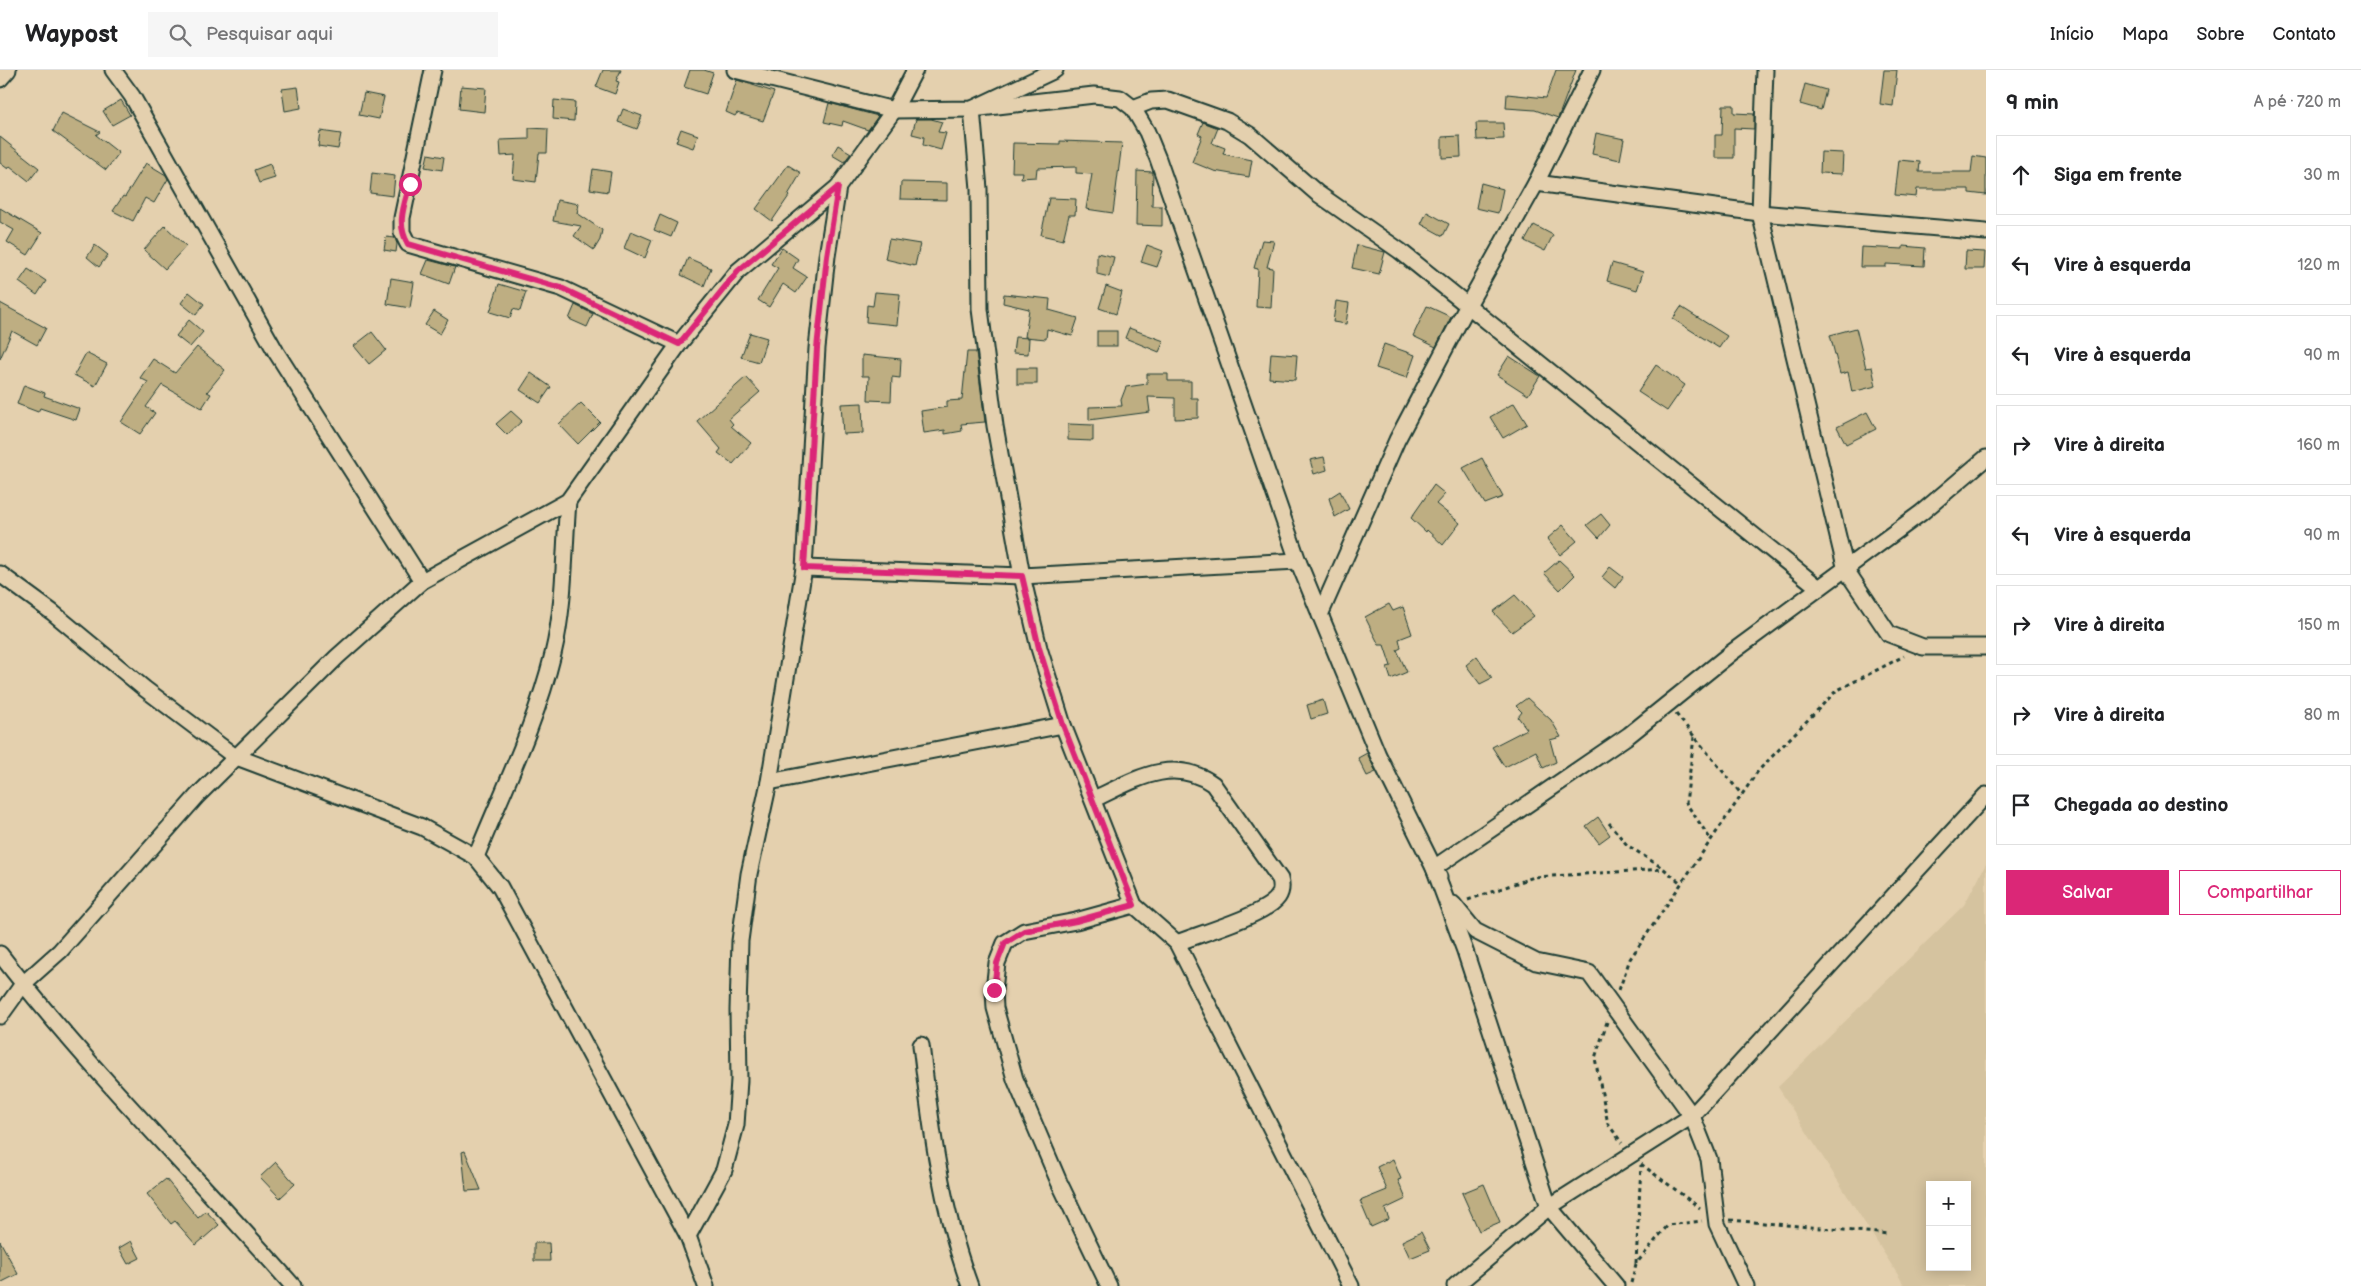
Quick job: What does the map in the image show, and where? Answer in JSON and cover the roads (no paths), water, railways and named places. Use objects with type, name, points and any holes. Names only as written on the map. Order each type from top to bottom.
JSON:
[{"type":"street","points":[[0,79],[8,70]]},
{"type":"street","points":[[113,70],[132,96],[276,352],[364,493],[422,581]]},
{"type":"street","points":[[433,70],[402,218],[402,232],[408,244],[561,288],[679,344]]},
{"type":"street","points":[[735,70],[894,110],[972,109],[1094,95],[1120,98],[1133,108],[1147,132],[1158,159],[1298,561],[1378,755],[1434,868],[1454,906],[1475,932],[1536,962],[1589,973],[1612,1008],[1692,1116],[1709,1159],[1716,1220],[1746,1286]]},
{"type":"street","points":[[0,1016],[23,984],[60,951],[149,849],[234,756],[337,657],[422,581],[568,501],[679,344],[738,271],[838,187],[894,110],[914,70]]},
{"type":"street","points":[[972,109],[1055,70]]},
{"type":"street","points":[[1320,616],[1397,440],[1468,305],[1536,183],[1592,70]]},
{"type":"street","points":[[1765,70],[1760,213],[1846,570],[1889,634],[1922,647],[1986,647]]},
{"type":"street","points":[[1133,108],[1151,101],[1168,100],[1227,121],[1250,135],[1317,193],[1400,251],[1820,588]]},
{"type":"street","points":[[972,109],[979,189],[980,309],[994,426],[1022,576],[1039,648],[1063,725],[1094,799],[1134,905],[1177,943],[1351,1286]]},
{"type":"street","points":[[1536,183],[1760,213],[1986,232]]},
{"type":"street","points":[[688,1236],[724,1170],[736,1125],[739,1080],[738,1010],[740,941],[748,874],[769,782],[804,568],[817,348],[827,256],[838,187]]},
{"type":"street","points":[[1434,868],[1629,734],[1731,652],[1921,514],[1986,458]]},
{"type":"street","points":[[476,857],[540,702],[554,652],[560,604],[568,501]]},
{"type":"street","points":[[804,568],[1022,576],[1298,561]]},
{"type":"street","points":[[0,574],[52,612],[145,689],[234,756],[422,827],[476,857],[500,887],[688,1236],[706,1286]]},
{"type":"street","points":[[769,782],[1063,725]]},
{"type":"street","points":[[1094,799],[1144,776],[1166,771],[1184,771],[1200,775],[1213,784],[1280,879],[1281,890],[1277,898],[1259,912],[1177,943]]},
{"type":"street","points":[[1455,1286],[1549,1208],[1692,1116],[1986,795]]},
{"type":"street","points":[[1434,868],[1503,1060],[1549,1208],[1616,1286]]},
{"type":"street","points":[[1109,1286],[1058,1182],[1015,1079],[995,1008],[994,990],[997,963],[1005,943],[1024,931],[1076,921],[1134,905]]},
{"type":"street","points":[[0,954],[23,984],[134,1113],[293,1286]]},
{"type":"street","points":[[921,1045],[931,1123],[947,1214],[970,1286]]}]
